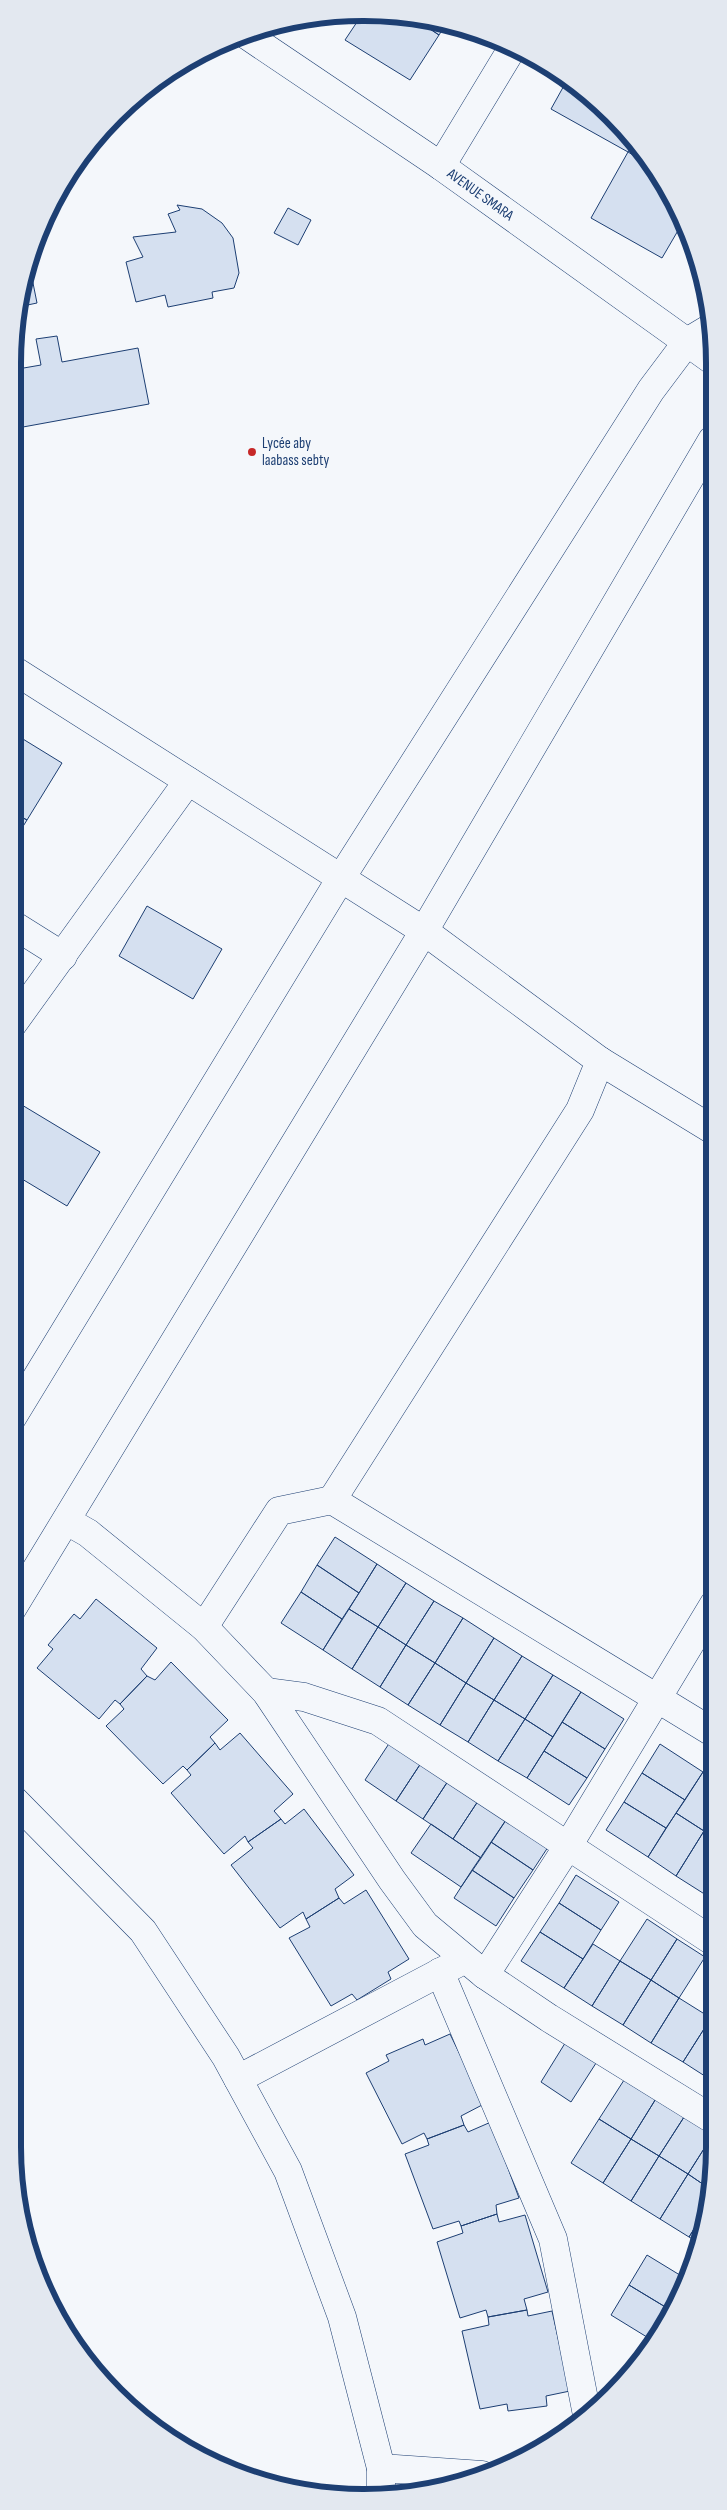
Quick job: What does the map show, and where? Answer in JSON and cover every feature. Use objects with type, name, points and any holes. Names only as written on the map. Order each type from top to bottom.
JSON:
[{"type":"street","name":"AVENUE SMARA","points":[[253,39],[441,166],[706,355]]},
{"type":"street","points":[[441,166],[509,54]]},
{"type":"street","points":[[21,1403],[341,878],[651,390],[687,342],[704,332]]},
{"type":"street","points":[[21,1595],[424,931],[706,450]]},
{"type":"street","points":[[21,675],[424,931],[600,1061],[706,1126]]},
{"type":"street","points":[[21,1013],[188,782]]},
{"type":"street","points":[[21,930],[63,956]]},
{"type":"street","points":[[332,1500],[580,1110],[600,1061]]},
{"type":"street","points":[[204,1628],[279,1512],[332,1500],[706,1728]]},
{"type":"street","points":[[67,1521],[88,1533],[204,1628],[266,1692],[392,1880],[420,1917],[476,1967],[549,2018],[706,2115]]},
{"type":"street","points":[[238,2079],[440,1972],[476,1967],[568,1846],[706,1617]]},
{"type":"street","points":[[266,1692],[312,1700],[378,1721],[706,1937]]},
{"type":"street","points":[[21,1807],[143,1932],[226,2057],[288,2172],[342,2317],[381,2480],[454,2476]]},
{"type":"street","points":[[440,1972],[553,2238],[585,2407]]},
{"type":"building","points":[[357,21],[408,24],[428,28],[439,35],[410,80],[345,40]]},
{"type":"building","points":[[428,28],[442,31],[439,35]]},
{"type":"building","points":[[564,86],[606,121],[630,149],[628,152],[551,109]]},
{"type":"building","points":[[628,152],[636,157],[648,173],[660,192],[678,230],[662,258],[591,218]]},
{"type":"building","points":[[177,205],[202,209],[222,223],[233,238],[239,273],[234,288],[212,292],[213,298],[168,307],[165,295],[136,302],[126,262],[143,257],[133,237],[176,232],[168,214],[180,210]]},
{"type":"building","points":[[288,208],[311,220],[298,245],[274,233]]},
{"type":"building","points":[[32,279],[37,303],[27,305]]},
{"type":"building","points":[[57,336],[62,362],[138,348],[149,404],[21,427],[21,368],[41,365],[36,339]]},
{"type":"building","points":[[21,738],[62,763],[27,820],[21,817]]},
{"type":"building","points":[[21,817],[27,820],[21,830]]},
{"type":"building","points":[[147,906],[222,949],[193,999],[119,956]]},
{"type":"building","points":[[21,1104],[100,1152],[67,1206],[21,1178]]},
{"type":"building","points":[[335,1537],[377,1564],[359,1593],[317,1565]]},
{"type":"building","points":[[377,1564],[406,1583],[378,1627],[349,1609]]},
{"type":"building","points":[[317,1565],[359,1593],[342,1619],[301,1592]]},
{"type":"building","points":[[406,1583],[434,1601],[406,1645],[378,1627]]},
{"type":"building","points":[[301,1592],[342,1619],[323,1650],[281,1623]]},
{"type":"building","points":[[96,1599],[157,1648],[141,1669],[147,1676],[120,1704],[115,1700],[99,1719],[37,1668],[53,1649],[48,1645],[74,1614],[80,1619]]},
{"type":"building","points":[[434,1601],[463,1618],[435,1663],[406,1645]]},
{"type":"building","points":[[349,1609],[378,1627],[352,1669],[323,1650]]},
{"type":"building","points":[[463,1618],[494,1638],[466,1683],[435,1663]]},
{"type":"building","points":[[378,1627],[406,1645],[380,1687],[352,1669]]},
{"type":"building","points":[[494,1638],[522,1656],[494,1700],[466,1683]]},
{"type":"building","points":[[406,1645],[435,1663],[408,1705],[380,1687]]},
{"type":"building","points":[[522,1656],[553,1675],[525,1719],[494,1700]]},
{"type":"building","points":[[171,1662],[228,1720],[210,1737],[215,1743],[187,1770],[183,1766],[163,1784],[106,1726],[124,1709],[120,1704],[147,1676],[155,1680]]},
{"type":"building","points":[[435,1663],[466,1683],[440,1725],[408,1705]]},
{"type":"building","points":[[553,1675],[581,1692],[553,1737],[525,1719]]},
{"type":"building","points":[[466,1683],[494,1700],[468,1742],[440,1725]]},
{"type":"building","points":[[581,1692],[624,1719],[605,1749],[562,1722]]},
{"type":"building","points":[[494,1700],[525,1719],[498,1761],[468,1742]]},
{"type":"building","points":[[525,1719],[553,1737],[527,1778],[498,1761]]},
{"type":"building","points":[[562,1722],[605,1749],[587,1778],[544,1751]]},
{"type":"building","points":[[240,1733],[293,1794],[274,1811],[281,1819],[248,1842],[245,1836],[224,1854],[171,1793],[191,1775],[187,1770],[215,1743],[220,1750]]},
{"type":"building","points":[[394,1736],[425,1757],[396,1801],[365,1780]]},
{"type":"building","points":[[660,1744],[703,1772],[685,1800],[642,1773]]},
{"type":"building","points":[[544,1751],[587,1778],[569,1805],[527,1778]]},
{"type":"building","points":[[425,1757],[452,1775],[423,1819],[396,1801]]},
{"type":"building","points":[[703,1772],[706,1774],[706,1828],[704,1831],[676,1813]]},
{"type":"building","points":[[642,1773],[685,1800],[666,1828],[624,1802]]},
{"type":"building","points":[[452,1775],[482,1795],[453,1839],[423,1819]]},
{"type":"building","points":[[482,1795],[510,1814],[481,1858],[453,1839]]},
{"type":"building","points":[[624,1802],[666,1828],[648,1857],[606,1830]]},
{"type":"building","points":[[304,1809],[354,1875],[335,1889],[339,1898],[306,1919],[303,1912],[280,1928],[231,1865],[253,1848],[248,1842],[281,1819],[285,1824]]},
{"type":"building","points":[[676,1813],[704,1831],[676,1876],[648,1857]]},
{"type":"building","points":[[510,1814],[552,1841],[533,1870],[491,1842]]},
{"type":"building","points":[[431,1824],[481,1858],[461,1887],[411,1853]]},
{"type":"building","points":[[704,1831],[706,1832],[706,1895],[676,1876]]},
{"type":"building","points":[[491,1842],[533,1870],[514,1898],[472,1870]]},
{"type":"building","points":[[472,1870],[514,1898],[496,1926],[454,1898]]},
{"type":"building","points":[[576,1875],[619,1902],[601,1930],[559,1903]]},
{"type":"building","points":[[366,1890],[409,1959],[388,1972],[391,1979],[357,2000],[352,1994],[331,2006],[289,1938],[310,1927],[306,1919],[339,1898],[344,1904]]},
{"type":"building","points":[[559,1903],[601,1930],[583,1959],[540,1932]]},
{"type":"building","points":[[647,1919],[677,1939],[651,1980],[620,1961]]},
{"type":"building","points":[[540,1932],[583,1959],[564,1988],[521,1961]]},
{"type":"building","points":[[677,1939],[705,1957],[679,1998],[651,1980]]},
{"type":"building","points":[[593,1944],[620,1961],[592,2006],[564,1988]]},
{"type":"building","points":[[620,1961],[651,1980],[623,2025],[592,2006]]},
{"type":"building","points":[[651,1980],[679,1998],[651,2043],[623,2025]]},
{"type":"building","points":[[679,1998],[706,2015],[706,2026],[683,2062],[651,2043]]},
{"type":"building","points":[[706,2026],[706,2077],[683,2062]]},
{"type":"building","points":[[450,2034],[484,2104],[461,2116],[464,2125],[427,2139],[424,2133],[402,2144],[366,2073],[389,2061],[386,2055],[423,2039],[425,2045]]},
{"type":"building","points":[[567,2040],[598,2060],[571,2102],[541,2082]]},
{"type":"building","points":[[626,2077],[657,2097],[631,2139],[599,2119]]},
{"type":"building","points":[[657,2097],[686,2114],[659,2156],[631,2139]]},
{"type":"building","points":[[686,2114],[706,2128],[706,2146],[688,2174],[659,2156]]},
{"type":"building","points":[[599,2119],[631,2139],[603,2183],[571,2163]]},
{"type":"building","points":[[491,2122],[519,2198],[496,2205],[497,2214],[461,2226],[459,2221],[433,2229],[405,2154],[429,2145],[427,2139],[464,2125],[468,2132]]},
{"type":"building","points":[[631,2139],[659,2156],[631,2201],[603,2183]]},
{"type":"building","points":[[706,2146],[704,2185],[688,2174]]},
{"type":"building","points":[[659,2156],[688,2174],[660,2219],[631,2201]]},
{"type":"building","points":[[688,2174],[704,2185],[696,2226],[689,2237],[660,2219]]},
{"type":"building","points":[[497,2214],[499,2222],[525,2215],[548,2292],[524,2299],[527,2310],[488,2317],[486,2310],[460,2318],[437,2242],[463,2233],[461,2226]]},
{"type":"building","points":[[696,2226],[693,2239],[689,2237]]},
{"type":"building","points":[[647,2255],[681,2275],[665,2307],[629,2285]]},
{"type":"building","points":[[629,2285],[665,2307],[648,2337],[611,2315]]},
{"type":"building","points":[[527,2310],[528,2316],[552,2311],[570,2391],[546,2396],[547,2406],[508,2411],[507,2404],[480,2409],[462,2331],[489,2325],[488,2317]]},
{"type":"place","name":"Lycée aby laabass sebty","points":[[252,452]]}]
